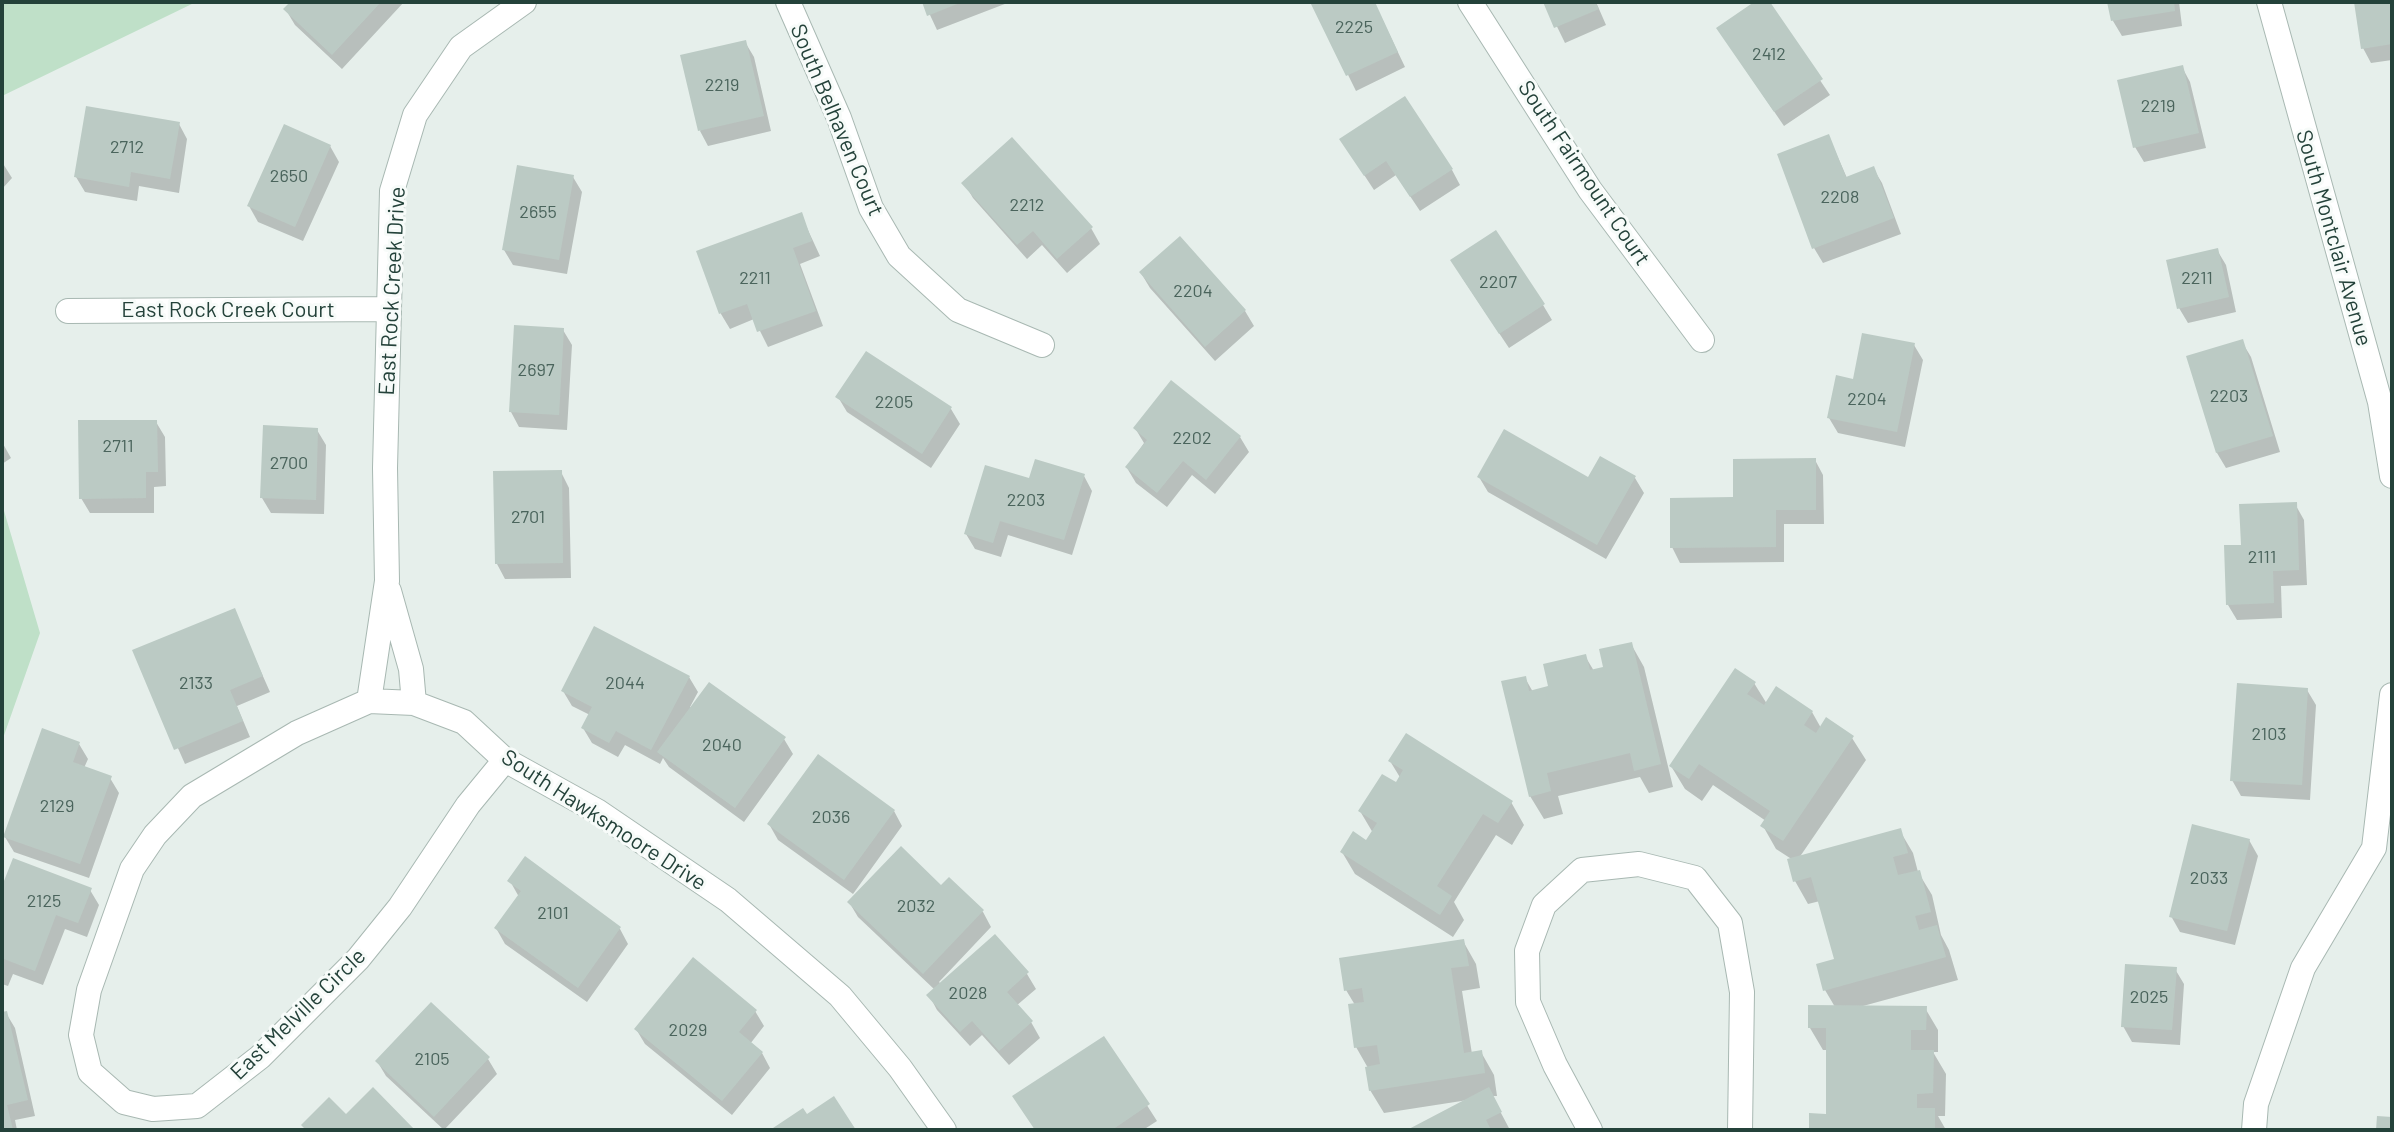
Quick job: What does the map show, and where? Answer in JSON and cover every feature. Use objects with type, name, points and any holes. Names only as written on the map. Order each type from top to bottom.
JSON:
[{"type":"street","name":"East Rock Creek Drive","points":[[369,701],[387,581],[385,468],[392,191],[415,115],[461,47],[524,2]]},
{"type":"street","name":"South Belhaven Court","points":[[788,2],[839,118],[871,208],[899,256],[958,310],[1042,345]]},
{"type":"street","name":"South Fairmount Court","points":[[1470,2],[1590,190],[1702,340]]},
{"type":"street","name":"South Montclair Avenue","points":[[2269,2],[2386,401],[2392,476]]},
{"type":"street","name":"East Rock Creek Court","points":[[68,311],[389,309]]},
{"type":"street","name":"East Rock Creek Drive","points":[[387,581],[411,669],[414,703]]},
{"type":"street","points":[[2254,1130],[2256,1104],[2303,968],[2383,851],[2392,695]]},
{"type":"street","name":"East Melville Circle","points":[[414,703],[369,701],[297,733],[192,796],[155,835],[132,869],[89,990],[81,1035],[90,1072],[124,1102],[153,1109],[197,1106],[260,1057],[358,959],[400,907],[468,805],[505,760]]},
{"type":"street","name":"South Hawksmoore Drive","points":[[414,703],[464,722],[505,760],[597,811],[728,900],[840,996],[900,1068],[944,1130]]},
{"type":"street","points":[[1590,1130],[1555,1065],[1528,1002],[1527,951],[1544,905],[1582,870],[1639,864],[1695,878],[1730,923],[1742,992],[1740,1130]]},
{"type":"green space","points":[[2,2],[196,2],[2,96]]},
{"type":"green space","points":[[2,504],[40,633],[2,741]]},
{"type":"building","points":[[290,2],[381,2],[332,55],[283,9]]},
{"type":"building","points":[[922,2],[962,2],[927,16]]},
{"type":"building","points":[[1310,2],[1375,2],[1398,52],[1346,76]]},
{"type":"building","points":[[1543,2],[1595,2],[1599,9],[1554,28]]},
{"type":"building","points":[[1754,2],[1770,2],[1823,79],[1774,112],[1716,28]]},
{"type":"building","points":[[2107,2],[2174,2],[2175,11],[2111,21]]},
{"type":"building","points":[[2354,2],[2392,2],[2392,44],[2361,49]]},
{"type":"building","points":[[746,40],[764,116],[698,131],[680,55]]},
{"type":"building","points":[[2183,65],[2199,133],[2133,148],[2117,80]]},
{"type":"building","points":[[1405,96],[1453,169],[1410,197],[1386,161],[1364,176],[1339,139]]},
{"type":"building","points":[[86,106],[180,122],[170,179],[131,172],[129,187],[74,177]]},
{"type":"building","points":[[284,124],[331,145],[295,227],[247,206]]},
{"type":"building","points":[[1829,134],[1846,177],[1874,166],[1894,218],[1812,249],[1777,154]]},
{"type":"building","points":[[1012,137],[1093,227],[1057,259],[1033,231],[1017,245],[961,183]]},
{"type":"building","points":[[517,165],[574,175],[559,260],[502,250]]},
{"type":"building","points":[[802,212],[812,241],[793,248],[816,311],[757,332],[747,304],[719,314],[696,251]]},
{"type":"building","points":[[1496,230],[1545,304],[1499,334],[1450,260]]},
{"type":"building","points":[[1180,236],[1246,310],[1205,347],[1139,272]]},
{"type":"building","points":[[2218,248],[2229,297],[2177,309],[2166,260]]},
{"type":"building","points":[[514,325],[564,328],[559,415],[509,412]]},
{"type":"building","points":[[1862,333],[1915,343],[1897,432],[1827,418],[1836,375],[1853,379]]},
{"type":"building","points":[[2243,339],[2273,436],[2216,453],[2186,356]]},
{"type":"building","points":[[866,351],[952,407],[922,454],[835,397]]},
{"type":"building","points":[[1171,380],[1241,436],[1206,480],[1183,461],[1157,493],[1125,467],[1147,440],[1133,428]]},
{"type":"building","points":[[78,420],[157,420],[158,472],[146,472],[146,498],[79,499]]},
{"type":"building","points":[[263,425],[318,428],[316,500],[260,498]]},
{"type":"building","points":[[1504,429],[1588,477],[1600,456],[1636,476],[1597,545],[1477,477]]},
{"type":"building","points":[[1816,458],[1816,510],[1776,510],[1776,547],[1670,548],[1670,498],[1733,497],[1733,459]]},
{"type":"building","points":[[1035,459],[1085,474],[1064,540],[1000,521],[993,543],[964,534],[985,465],[1029,478]]},
{"type":"building","points":[[562,470],[563,563],[495,564],[493,471]]},
{"type":"building","points":[[2297,502],[2299,570],[2273,571],[2274,603],[2226,605],[2224,545],[2241,545],[2239,504]]},
{"type":"building","points":[[235,608],[263,676],[230,690],[243,721],[174,750],[132,650]]},
{"type":"building","points":[[594,626],[690,676],[651,750],[616,731],[609,743],[581,728],[592,707],[561,691]]},
{"type":"building","points":[[1632,642],[1661,764],[1634,771],[1630,753],[1547,773],[1551,791],[1529,797],[1501,681],[1526,676],[1529,691],[1548,686],[1543,664],[1586,654],[1590,670],[1603,667],[1599,649]]},
{"type":"building","points":[[1735,668],[1756,682],[1747,694],[1764,705],[1776,686],[1813,711],[1804,725],[1816,733],[1826,717],[1854,736],[1783,841],[1760,826],[1770,811],[1699,764],[1689,779],[1669,766]]},
{"type":"building","points":[[709,682],[786,737],[735,808],[657,752]]},
{"type":"building","points":[[2237,683],[2308,688],[2302,785],[2230,781]]},
{"type":"building","points":[[42,728],[80,742],[73,762],[112,776],[80,864],[3,837]]},
{"type":"building","points":[[1406,733],[1513,801],[1498,823],[1483,814],[1437,886],[1452,896],[1440,915],[1340,852],[1353,831],[1366,840],[1377,823],[1358,811],[1382,774],[1396,782],[1403,770],[1388,761]]},
{"type":"building","points":[[818,754],[895,810],[844,880],[767,824]]},
{"type":"building","points":[[2192,824],[2250,839],[2227,931],[2169,917]]},
{"type":"building","points":[[1901,828],[1908,853],[1893,857],[1898,875],[1920,870],[1931,912],[1915,916],[1919,930],[1937,925],[1946,957],[1823,991],[1816,964],[1834,959],[1811,877],[1793,882],[1787,859]]},
{"type":"building","points":[[901,846],[941,885],[949,877],[984,910],[923,974],[847,902]]},
{"type":"building","points":[[525,856],[621,927],[578,988],[494,928],[521,891],[507,881]]},
{"type":"building","points":[[13,858],[92,888],[78,923],[56,915],[35,971],[4,959],[2,965],[2,886]]},
{"type":"building","points":[[995,934],[1029,972],[1007,992],[1033,1021],[999,1051],[972,1021],[960,1032],[926,995]]},
{"type":"building","points":[[1464,939],[1469,966],[1451,968],[1464,1053],[1482,1050],[1485,1073],[1369,1091],[1365,1067],[1380,1064],[1377,1045],[1354,1048],[1348,1004],[1364,1002],[1362,988],[1344,991],[1339,958]]},
{"type":"building","points":[[693,957],[757,1010],[739,1032],[763,1052],[722,1101],[634,1029]]},
{"type":"building","points":[[2125,964],[2177,967],[2172,1030],[2121,1027]]},
{"type":"building","points":[[431,1002],[490,1057],[434,1117],[375,1061]]},
{"type":"building","points":[[1808,1005],[1927,1006],[1926,1030],[1911,1030],[1911,1050],[1934,1050],[1933,1093],[1917,1094],[1917,1108],[1935,1108],[1935,1130],[1809,1130],[1809,1113],[1826,1114],[1826,1028],[1808,1028]]},
{"type":"building","points":[[7,1011],[28,1100],[7,1105],[13,1130],[2,1130],[2,1012]]},
{"type":"building","points":[[1104,1036],[1150,1104],[1112,1130],[1035,1130],[1012,1096]]},
{"type":"building","points":[[373,1087],[415,1130],[306,1130],[301,1125],[329,1097],[346,1114]]},
{"type":"building","points":[[1489,1087],[1502,1112],[1486,1120],[1491,1130],[1407,1130]]},
{"type":"building","points":[[834,1096],[856,1130],[770,1130],[803,1108],[807,1114]]},
{"type":"building","points":[[2377,1116],[2392,1117],[2392,1130],[2376,1130]]}]
